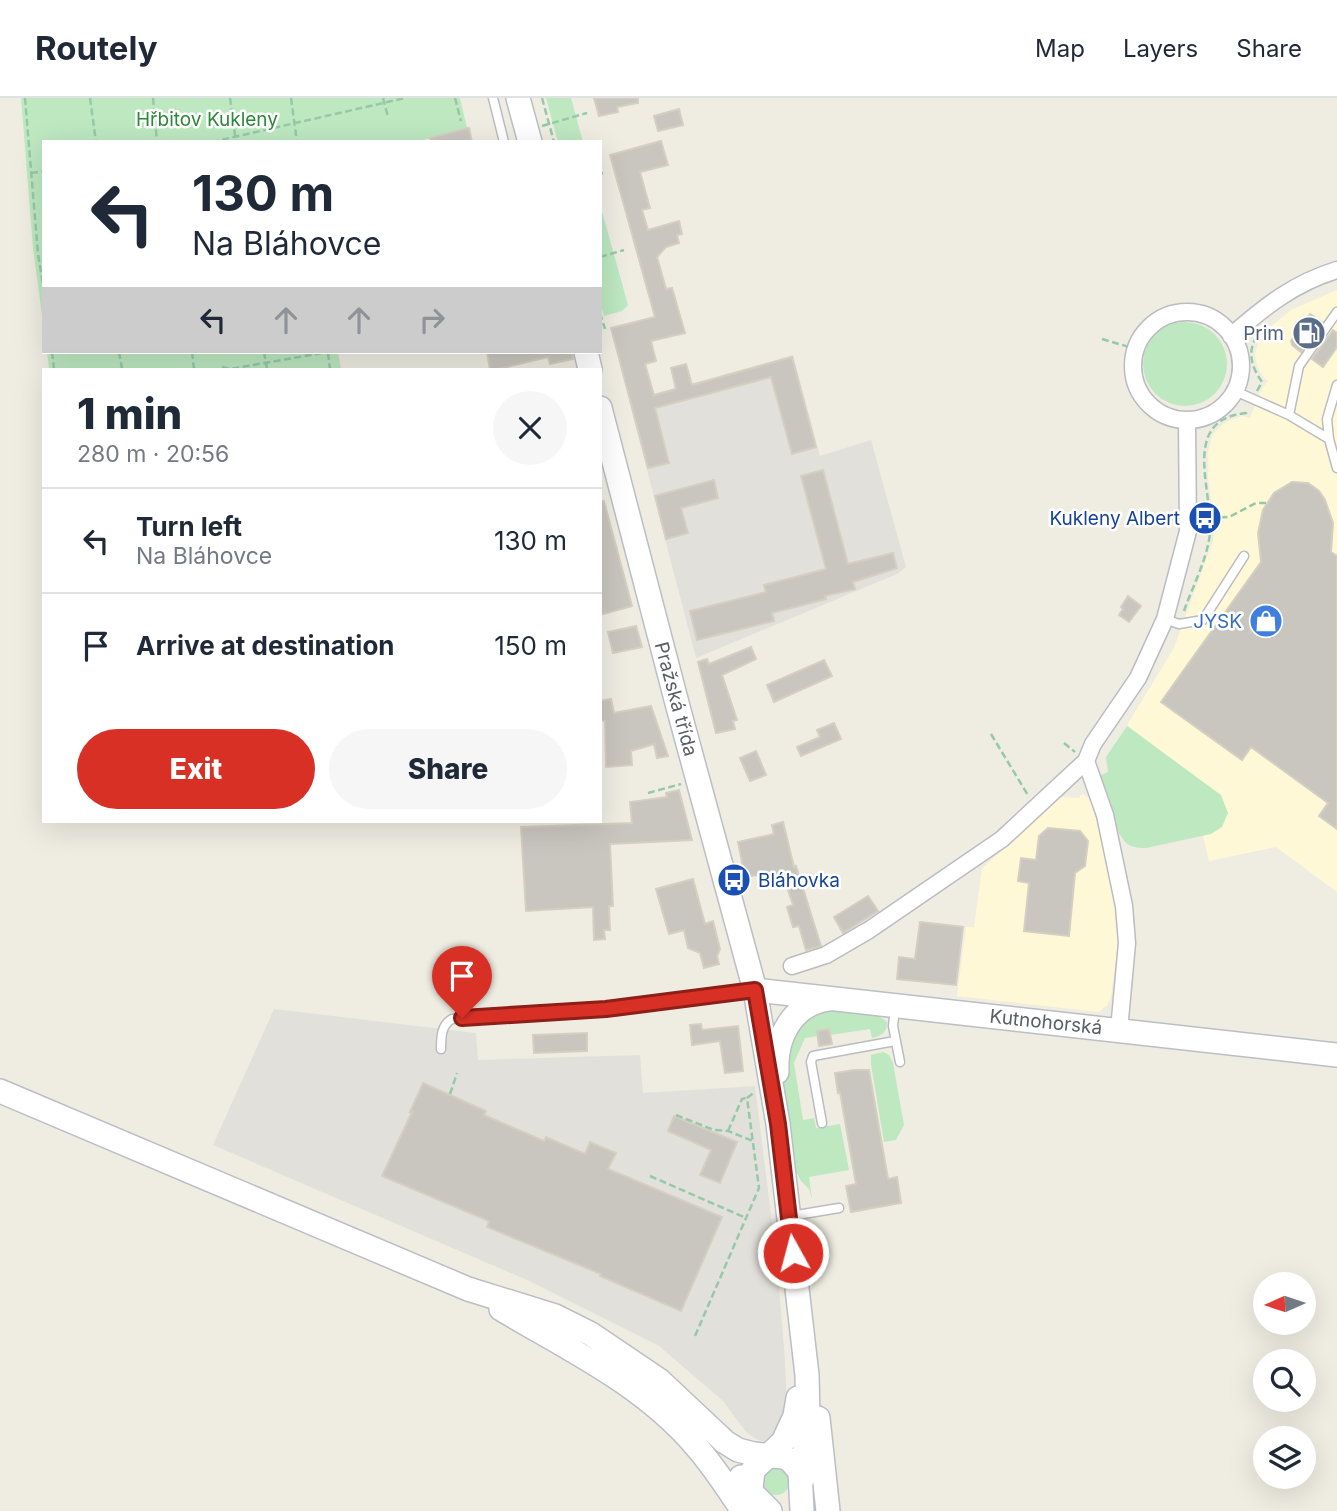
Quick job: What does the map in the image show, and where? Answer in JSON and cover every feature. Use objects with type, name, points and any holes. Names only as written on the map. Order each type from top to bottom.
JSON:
[{"type":"main road","points":[[518,98],[529,140]]},
{"type":"main road","name":"Pražská třída","points":[[602,416],[755,990],[778,1124]]},
{"type":"main road","name":"Kutnohorská","points":[[755,990],[1337,1055]]},
{"type":"main road","points":[[468,1289],[601,1367],[646,1400],[696,1446],[740,1476],[762,1501],[783,1506],[797,1497],[801,1493],[808,1416],[804,1350],[778,1124],[778,1053],[784,1032],[793,1017],[807,1005],[839,999]]},
{"type":"main road","points":[[0,1091],[468,1289],[555,1316],[591,1334],[659,1380],[725,1442],[738,1450],[790,1460],[800,1472],[801,1493]]},
{"type":"main road","points":[[762,1501],[753,1470],[783,1442],[795,1416],[804,1350]]},
{"type":"main road","points":[[804,1350],[816,1406],[828,1511]]},
{"type":"main road","points":[[696,1446],[743,1511]]},
{"type":"street","points":[[1231,335],[1289,289],[1337,270]]},
{"type":"street","points":[[1188,312],[1212,319],[1231,335],[1240,362],[1240,377],[1235,391],[1215,412],[1187,421],[1170,418],[1155,410],[1143,398],[1135,383],[1133,366],[1136,349],[1143,334],[1156,322],[1171,315],[1188,312]]},
{"type":"street","points":[[792,966],[826,955],[869,930],[1002,839],[1086,761],[1093,744],[1138,678],[1165,620],[1188,531],[1187,421]]},
{"type":"street","points":[[1086,761],[1105,815],[1124,906],[1127,943],[1119,1030]]},
{"type":"lane","points":[[493,98],[504,140]]},
{"type":"lane","points":[[1289,415],[1299,366],[1337,312]]},
{"type":"lane","points":[[1337,385],[1327,419],[1337,468]]},
{"type":"lane","points":[[1235,391],[1289,415],[1329,439]]},
{"type":"lane","points":[[1165,620],[1179,624],[1203,620],[1244,556]]},
{"type":"lane","points":[[441,1049],[442,1030],[452,1019],[606,1009],[755,990]]},
{"type":"lane","points":[[895,1005],[893,1026],[900,1062]]},
{"type":"lane","points":[[822,1123],[811,1062],[813,1056],[895,1041]]},
{"type":"lane","points":[[788,1216],[839,1208]]},
{"type":"path","points":[[25,98],[42,278]]},
{"type":"path","points":[[90,98],[96,140]]},
{"type":"path","points":[[153,98],[157,140]]},
{"type":"path","points":[[230,98],[236,140]]},
{"type":"path","points":[[291,98],[297,140]]},
{"type":"path","points":[[383,98],[388,117]]},
{"type":"path","points":[[217,140],[405,98]]},
{"type":"path","points":[[455,98],[460,121]]},
{"type":"path","points":[[542,98],[553,140]]},
{"type":"path","points":[[31,173],[42,171]]},
{"type":"path","points":[[602,256],[624,250]]},
{"type":"path","points":[[38,254],[42,253]]},
{"type":"path","points":[[602,320],[605,329]]},
{"type":"path","points":[[1262,382],[1254,370],[1251,345],[1265,327]]},
{"type":"path","points":[[1102,339],[1136,349]]},
{"type":"path","points":[[264,354],[267,368]]},
{"type":"path","points":[[236,368],[317,354]]},
{"type":"path","points":[[222,367],[226,368]]},
{"type":"path","points":[[1210,518],[1229,516],[1256,503],[1267,503]]},
{"type":"path","points":[[990,734],[1035,808]]},
{"type":"path","points":[[648,793],[698,780]]},
{"type":"path","points":[[450,1094],[457,1073]]},
{"type":"path","points":[[729,1131],[742,1099],[756,1091],[758,1083]]},
{"type":"path","points":[[695,1336],[759,1188],[747,1098]]},
{"type":"path","points":[[676,1115],[753,1141]]},
{"type":"path","points":[[650,1176],[746,1218]]},
{"type":"shaded area","points":[[1337,290],[1337,892],[1276,847],[1209,861],[1188,772],[1127,725],[1174,648],[1213,541],[1215,525],[1208,478],[1208,452],[1213,434],[1227,421],[1242,416],[1250,418],[1261,390],[1268,381],[1257,365],[1255,354],[1269,328],[1291,310]]},
{"type":"shaded area","points":[[793,355],[820,456],[871,440],[906,567],[897,574],[696,658],[629,401]]},
{"type":"shaded area","points":[[1082,794],[1093,800],[1119,909],[1120,929],[1111,997],[1107,1005],[1099,1012],[957,996],[966,927],[974,927],[982,869],[1057,797],[1079,798]]},
{"type":"shaded area","points":[[274,1009],[476,1033],[478,1060],[640,1055],[643,1093],[755,1086],[777,1263],[785,1360],[787,1404],[776,1434],[766,1442],[746,1432],[723,1401],[659,1346],[527,1280],[213,1145]]},
{"type":"green space","name":"Hřbitov Kukleny","points":[[21,98],[460,98],[467,128],[424,140],[42,140],[42,315],[33,248]]},
{"type":"green space","points":[[546,98],[571,98],[582,140],[557,140]]},
{"type":"green space","points":[[602,211],[628,305],[622,311],[604,316]]},
{"type":"green space","points":[[1185,322],[1201,325],[1220,341],[1227,364],[1224,380],[1208,399],[1185,406],[1169,403],[1150,387],[1143,364],[1146,348],[1162,329]]},
{"type":"green space","points":[[47,354],[338,354],[341,368],[49,368]]},
{"type":"green space","points":[[1127,726],[1221,795],[1228,813],[1222,827],[1211,834],[1146,848],[1136,848],[1124,840],[1100,776],[1108,772],[1106,757]]},
{"type":"green space","points":[[841,1009],[876,1014],[887,1022],[887,1025],[883,1033],[872,1038],[870,1029],[830,1035],[829,1029],[817,1031],[818,1036],[805,1038],[794,1063],[803,1120],[814,1118],[816,1128],[840,1124],[849,1170],[809,1177],[812,1199],[809,1189],[793,1166],[783,1080],[784,1066],[799,1021],[826,1010]]},
{"type":"green space","points":[[883,1052],[889,1055],[893,1063],[904,1125],[896,1140],[884,1142],[871,1064],[871,1055]]},
{"type":"green space","points":[[776,1467],[786,1471],[790,1481],[786,1491],[776,1495],[766,1491],[762,1481],[766,1471]]},
{"type":"building","points":[[594,98],[638,98],[638,103],[617,107],[618,112],[599,116]]},
{"type":"building","points":[[679,109],[683,125],[658,131],[654,116]]},
{"type":"building","points":[[469,128],[472,140],[430,140]]},
{"type":"building","points":[[661,141],[668,165],[640,172],[650,208],[642,210],[648,230],[679,221],[682,234],[677,235],[679,243],[666,247],[657,257],[666,289],[672,288],[685,333],[651,341],[656,361],[645,364],[654,395],[676,389],[671,368],[686,364],[692,385],[792,357],[816,447],[792,454],[771,377],[655,408],[669,463],[648,468],[611,328],[655,317],[610,155]]},
{"type":"building","points":[[1310,314],[1322,322],[1301,352],[1291,341]]},
{"type":"building","points":[[1333,330],[1337,333],[1337,347],[1323,367],[1312,359]]},
{"type":"building","points":[[487,354],[572,354],[573,359],[550,364],[548,357],[503,368],[490,368]]},
{"type":"building","points":[[823,470],[848,564],[893,553],[897,568],[853,582],[855,589],[772,613],[774,621],[697,640],[690,611],[766,592],[764,585],[826,569],[801,476]]},
{"type":"building","points":[[714,480],[718,498],[681,508],[688,533],[666,539],[655,496]]},
{"type":"building","points":[[1292,482],[1308,483],[1319,491],[1333,523],[1331,552],[1337,556],[1337,829],[1319,816],[1328,803],[1251,747],[1242,760],[1161,702],[1261,562],[1258,533],[1263,510],[1274,493]]},
{"type":"building","points":[[602,501],[604,501],[632,606],[602,614]]},
{"type":"building","points":[[1128,596],[1141,606],[1129,622],[1119,615]]},
{"type":"building","points":[[636,626],[642,647],[613,653],[608,632]]},
{"type":"building","points":[[751,647],[756,659],[722,675],[737,720],[733,721],[735,729],[716,733],[698,662],[707,659],[709,664]]},
{"type":"building","points":[[824,660],[832,676],[774,702],[767,685]]},
{"type":"building","points":[[611,699],[614,713],[651,706],[668,756],[657,758],[654,744],[631,751],[632,765],[606,767],[602,701]]},
{"type":"building","points":[[834,723],[841,739],[801,756],[797,747],[820,737],[817,730]]},
{"type":"building","points":[[756,751],[766,775],[750,781],[740,758]]},
{"type":"building","points":[[679,790],[692,840],[610,844],[613,906],[609,906],[610,930],[604,930],[605,939],[594,940],[593,907],[526,911],[521,827],[632,823],[630,802],[667,797],[666,793]]},
{"type":"building","points":[[783,822],[794,867],[796,866],[821,946],[806,950],[799,926],[793,927],[787,907],[793,905],[783,875],[768,882],[763,874],[745,877],[738,842],[774,834],[772,825]]},
{"type":"building","points":[[1048,828],[1080,831],[1088,841],[1085,866],[1075,873],[1069,936],[1024,931],[1029,883],[1018,881],[1021,858],[1036,860],[1039,836]]},
{"type":"building","points":[[693,879],[705,924],[713,921],[720,949],[717,956],[719,964],[704,968],[700,953],[688,948],[684,930],[669,934],[656,889]]},
{"type":"building","points":[[868,896],[878,911],[843,933],[834,917]]},
{"type":"building","points":[[920,922],[963,927],[956,985],[897,979],[899,957],[915,959]]},
{"type":"building","points":[[701,1024],[702,1030],[738,1026],[743,1071],[725,1073],[720,1041],[692,1045],[690,1025]]},
{"type":"building","points":[[829,1029],[832,1044],[819,1046],[817,1031]]},
{"type":"building","points":[[587,1033],[587,1051],[534,1053],[533,1035]]},
{"type":"building","points":[[869,1070],[888,1179],[897,1177],[901,1203],[851,1212],[846,1186],[856,1184],[835,1073]]},
{"type":"building","points":[[423,1083],[486,1111],[484,1115],[544,1141],[546,1137],[585,1154],[590,1142],[616,1153],[608,1169],[722,1217],[681,1311],[600,1276],[601,1274],[487,1227],[489,1221],[382,1176]]},
{"type":"building","points":[[674,1116],[737,1142],[720,1183],[700,1175],[711,1150],[668,1131]]},
{"type":"place","name":"Prim","points":[[1309,333]]},
{"type":"place","name":"Kukleny Albert","points":[[1205,518]]},
{"type":"place","name":"JYSK","points":[[1266,621]]},
{"type":"place","name":"Bláhovka","points":[[734,880]]},
{"type":"route","points":[[462,1018],[606,1009],[755,990],[778,1124],[793,1253]]}]
